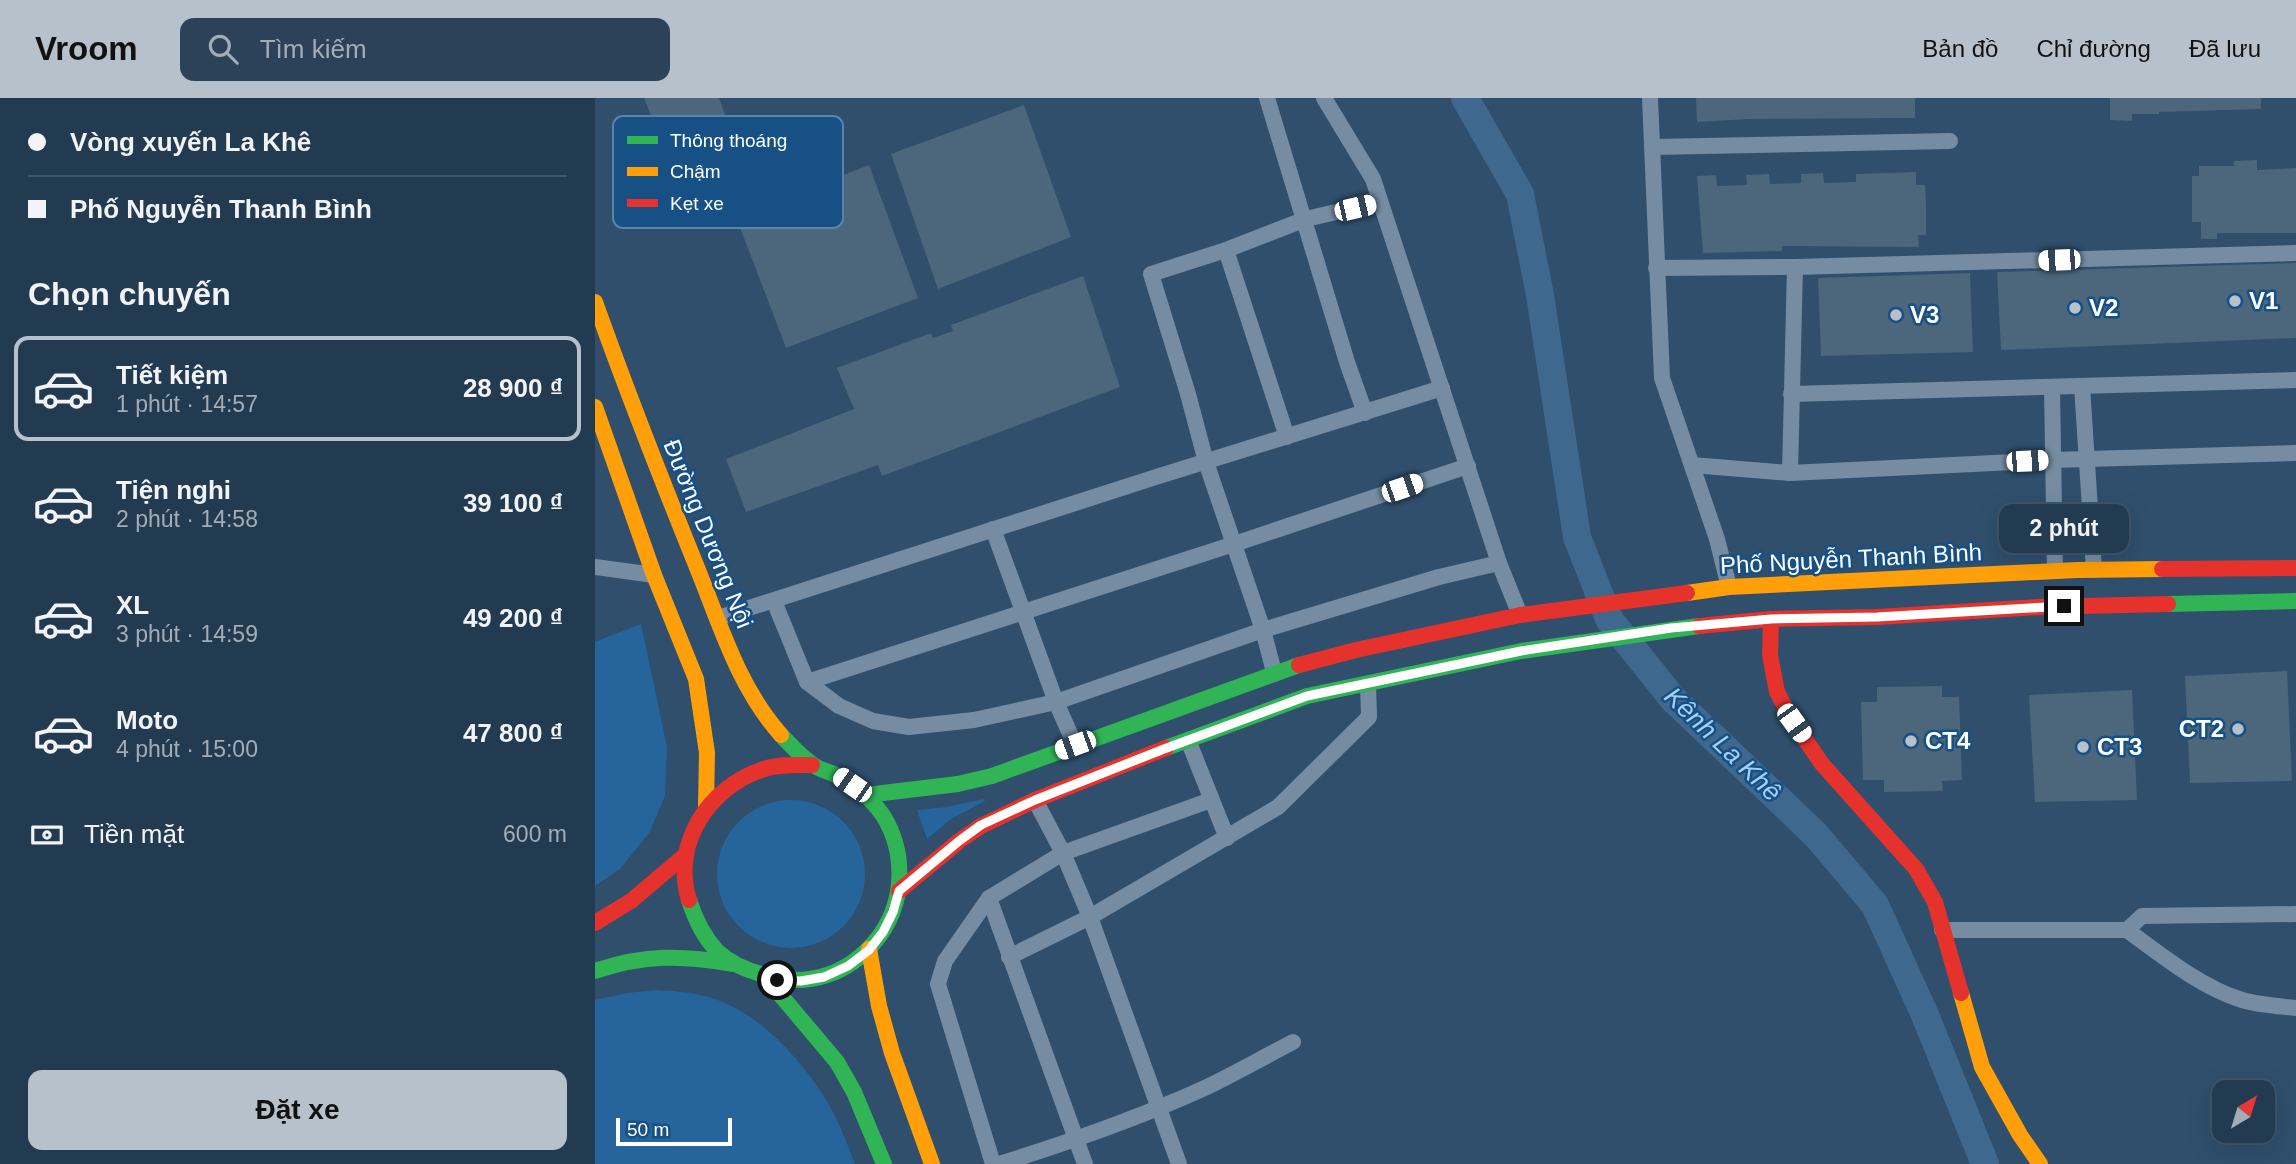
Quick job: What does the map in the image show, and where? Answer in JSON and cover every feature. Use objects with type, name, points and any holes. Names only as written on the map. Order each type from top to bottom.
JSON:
[{"type":"main road","name":"Đường Dương Nội","points":[[595,302],[654,575],[695,679],[707,753],[706,806]]},
{"type":"main road","name":"Đường Dương Nội","points":[[595,407],[623,433],[718,618],[751,697],[774,726],[812,765]]},
{"type":"main road","name":"Phố Nguyễn Thanh Bình","points":[[1520,615],[1729,587],[2055,571],[2296,568]]},
{"type":"main road","points":[[899,891],[981,825],[1035,800],[1307,696],[1540,649],[1671,628],[1771,619],[1877,617],[2038,607],[2296,601]]},
{"type":"main road","points":[[866,795],[958,784],[992,776],[1274,672],[1356,650],[1520,615]]},
{"type":"main road","points":[[1771,619],[1770,655],[1777,692],[1822,765],[1916,869],[1935,902],[1982,1067],[2040,1164]]},
{"type":"main road","points":[[784,765],[812,765],[838,776],[866,795],[880,811],[894,839],[900,870],[899,891],[883,932],[869,950],[848,966],[824,977],[801,981],[767,979],[734,964],[717,951],[703,935],[692,916],[683,878],[684,856],[689,838],[706,806],[731,784],[761,769],[784,765]]},
{"type":"main road","points":[[595,923],[617,910],[684,856]]},
{"type":"main road","points":[[869,950],[879,1006],[892,1053],[932,1164]]},
{"type":"main road","points":[[595,971],[624,960],[658,956],[688,956],[734,964]]},
{"type":"main road","points":[[767,979],[838,1062],[854,1092],[884,1164]]},
{"type":"street","points":[[1267,98],[1365,413]]},
{"type":"street","points":[[1324,98],[1373,179],[1499,562],[1520,615]]},
{"type":"street","points":[[1650,98],[1663,378],[1717,539],[1729,587]]},
{"type":"street","points":[[1652,147],[1950,141]]},
{"type":"street","points":[[1274,672],[1263,630],[1206,462],[1151,274],[1226,250],[1305,219],[1379,202]]},
{"type":"street","points":[[1226,250],[1287,437]]},
{"type":"street","points":[[1656,268],[1795,267],[2296,253]]},
{"type":"street","points":[[1790,473],[1795,267]]},
{"type":"street","points":[[1791,394],[2296,380]]},
{"type":"street","points":[[2082,386],[2094,570]]},
{"type":"street","points":[[718,618],[1442,388]]},
{"type":"street","points":[[2052,388],[2055,571]]},
{"type":"street","points":[[1692,465],[1790,473],[2053,460],[2296,453]]},
{"type":"street","points":[[807,682],[1468,466]]},
{"type":"street","points":[[993,530],[1056,702],[1075,745]]},
{"type":"street","points":[[774,601],[807,682],[839,706],[873,721],[909,727],[974,720],[1056,702],[1263,630],[1439,576],[1499,562]]},
{"type":"street","points":[[595,567],[654,575]]},
{"type":"street","points":[[2274,589],[2296,589]]},
{"type":"street","points":[[1009,957],[1090,917],[1278,807],[1369,717],[1368,684]]},
{"type":"street","points":[[1188,740],[1227,838]]},
{"type":"street","points":[[1035,800],[1063,853],[1090,917],[1179,1164]]},
{"type":"street","points":[[993,1164],[938,984],[945,961],[989,898],[1063,853],[1212,800]]},
{"type":"street","points":[[989,898],[1085,1164]]},
{"type":"street","points":[[2127,930],[2142,916],[2296,914]]},
{"type":"street","points":[[1942,930],[2127,930],[2171,962],[2217,989],[2250,1002],[2296,1008]]},
{"type":"street","points":[[999,1164],[1076,1140],[1159,1108],[1293,1042]]},
{"type":"shaded area","points":[[641,624],[667,747],[665,796],[649,833],[620,869],[595,886],[595,642]]},
{"type":"shaded area","points":[[984,799],[985,801],[951,819],[927,839],[917,810]]},
{"type":"shaded area","points":[[791,800],[819,806],[832,812],[843,822],[853,833],[859,846],[865,874],[859,902],[853,915],[843,926],[832,936],[819,942],[791,948],[763,942],[750,936],[739,926],[729,915],[723,902],[717,874],[723,846],[729,833],[739,822],[750,812],[763,806]]},
{"type":"shaded area","points":[[656,990],[705,996],[723,1002],[741,1011],[773,1035],[800,1064],[823,1095],[837,1120],[855,1164],[595,1164],[595,1000]]},
{"type":"building","points":[[644,98],[719,98],[725,116],[651,116]]},
{"type":"building","points":[[1696,98],[1915,98],[1915,118],[1697,122]]},
{"type":"building","points":[[2110,98],[2261,98],[2261,109],[2159,112],[2132,114],[2132,121],[2110,120]]},
{"type":"building","points":[[1024,105],[1071,237],[938,289],[891,154]]},
{"type":"building","points":[[2257,160],[2257,170],[2296,168],[2296,233],[2217,233],[2217,239],[2201,239],[2201,222],[2192,222],[2192,176],[2199,176],[2199,166],[2234,166],[2234,161]]},
{"type":"building","points":[[869,165],[918,298],[786,348],[740,228],[843,228],[843,175]]},
{"type":"building","points":[[1916,172],[1916,185],[1925,185],[1926,204],[1926,235],[1918,235],[1919,247],[1782,246],[1782,251],[1703,253],[1697,176],[1716,175],[1717,186],[1747,185],[1746,175],[1769,174],[1770,184],[1801,183],[1801,174],[1823,173],[1824,183],[1856,182],[1856,174]]},
{"type":"building","points":[[2296,263],[2296,338],[2001,350],[1997,272]]},
{"type":"building","name":"V3","points":[[1970,273],[1973,352],[1821,356],[1818,278]]},
{"type":"building","points":[[1083,276],[1120,387],[882,476],[878,465],[746,512],[726,459],[854,409],[837,368],[931,333],[933,338],[953,331],[951,325]]},
{"type":"building","name":"CT2","points":[[2287,671],[2292,781],[2190,783],[2185,676]]},
{"type":"building","name":"CT4","points":[[1942,686],[1942,697],[1959,697],[1962,780],[1942,781],[1943,791],[1884,792],[1884,780],[1863,780],[1861,702],[1877,702],[1877,687]]},
{"type":"building","name":"CT3","points":[[2132,690],[2137,800],[2035,802],[2029,695]]},
{"type":"waterway","name":"Kênh La Khê","points":[[1465,98],[1520,194],[1540,295],[1577,537],[1609,619],[1673,699],[1816,835],[1875,905],[1925,1015],[1985,1164]]},
{"type":"traffic: fast","points":[[2168,604],[2296,601]]},
{"type":"traffic: fast","points":[[1166,748],[1307,696],[1521,651],[1699,626]]},
{"type":"traffic: fast","points":[[866,795],[958,784],[992,776],[1299,665]]},
{"type":"traffic: fast","points":[[689,900],[704,933],[723,956],[755,972],[789,979],[820,977],[853,962],[867,950],[889,920],[899,884],[899,866],[895,841],[884,817],[857,788],[815,766],[781,735]]},
{"type":"traffic: fast","points":[[595,971],[631,961],[664,958],[734,964]]},
{"type":"traffic: fast","points":[[767,979],[837,1062],[854,1092],[884,1164]]},
{"type":"traffic: slow","points":[[595,302],[732,656],[766,717],[781,735]]},
{"type":"traffic: slow","points":[[595,407],[654,575],[696,679],[707,753],[706,806]]},
{"type":"traffic: slow","points":[[1687,593],[1729,587],[2077,570],[2162,569]]},
{"type":"traffic: slow","points":[[869,949],[879,1006],[892,1053],[932,1164]]},
{"type":"traffic: slow","points":[[1961,993],[1982,1067],[2020,1135],[2040,1164]]},
{"type":"traffic: jam","points":[[2162,569],[2296,568]]},
{"type":"traffic: jam","points":[[1299,665],[1520,615],[1687,593]]},
{"type":"traffic: jam","points":[[1699,626],[1771,619],[2168,604]]},
{"type":"traffic: jam","points":[[1771,619],[1770,655],[1777,692],[1822,764],[1916,869],[1935,902],[1961,993]]},
{"type":"traffic: jam","points":[[899,891],[981,826],[1035,800],[1166,748]]},
{"type":"traffic: jam","points":[[689,900],[685,879],[686,858],[699,820],[712,803],[745,777],[764,769],[812,765]]},
{"type":"traffic: jam","points":[[595,923],[631,901],[684,856]]},
{"type":"place","name":"V1","points":[[2235,301]]},
{"type":"place","name":"V2","points":[[2075,308]]},
{"type":"place","name":"V3","points":[[1896,315]]},
{"type":"place","name":"CT2","points":[[2238,729]]},
{"type":"place","name":"CT4","points":[[1911,741]]},
{"type":"place","name":"CT3","points":[[2083,747]]},
{"type":"route","points":[[777,980],[801,981],[824,977],[848,966],[869,950],[883,932],[899,891],[981,825],[1035,800],[1307,696],[1521,651],[1671,628],[1771,619],[1877,617],[2064,606]]}]
